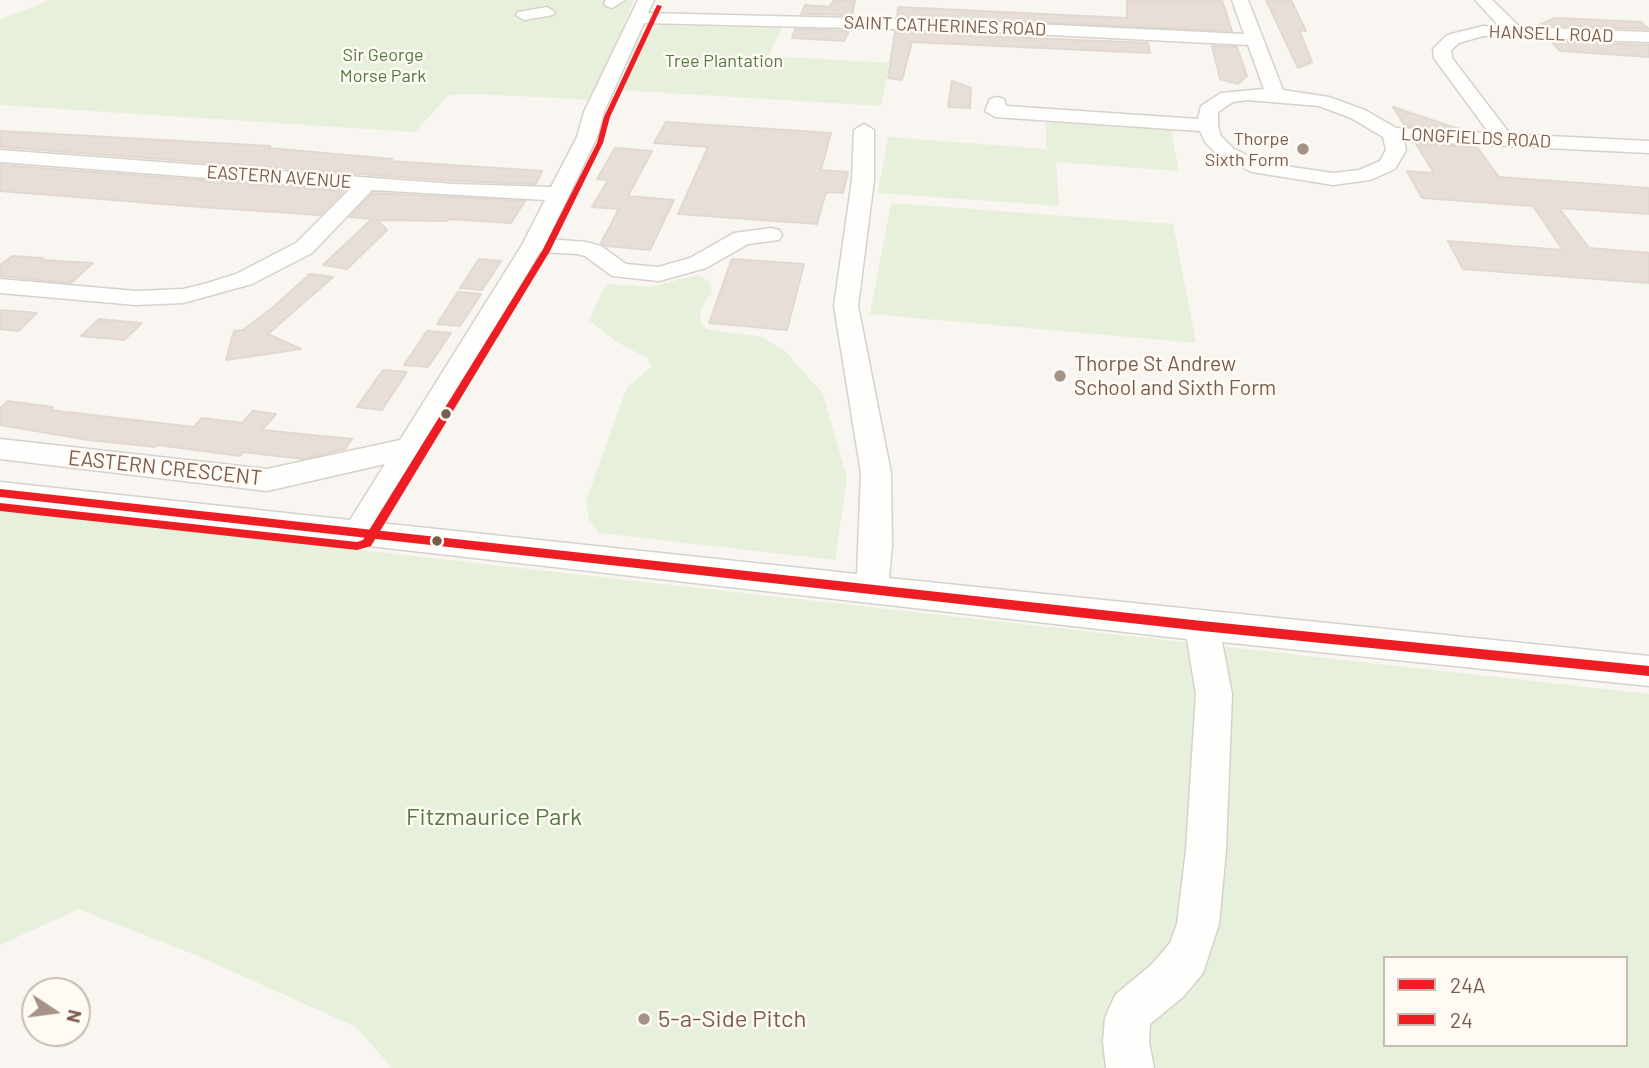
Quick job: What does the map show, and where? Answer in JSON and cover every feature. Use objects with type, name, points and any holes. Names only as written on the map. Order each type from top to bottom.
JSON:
[{"type":"street","points":[[1240,0],[1275,95]]},
{"type":"street","points":[[1483,0],[1516,33]]},
{"type":"street","points":[[868,23],[871,2]]},
{"type":"street","points":[[359,533],[533,245],[587,138],[594,112],[642,9]]},
{"type":"street","name":"SAINT CATHERINES ROAD","points":[[642,9],[868,23],[1253,40]]},
{"type":"street","points":[[524,15],[547,12]]},
{"type":"street","name":"HANSELL ROAD","points":[[1504,139],[1443,58],[1442,49],[1453,39],[1483,31],[1649,37]]},
{"type":"street","name":"LONGFIELDS ROAD","points":[[1208,125],[1208,110],[1228,97],[1248,94],[1275,95],[1322,101],[1358,114],[1392,134],[1649,147]]},
{"type":"street","points":[[994,110],[1208,125],[1212,138],[1227,153],[1259,168],[1333,179],[1363,176],[1388,165],[1396,150],[1392,134]]},
{"type":"street","points":[[864,130],[863,188],[845,298],[876,473],[872,587]]},
{"type":"street","name":"EASTERN AVENUE","points":[[0,156],[558,194]]},
{"type":"street","points":[[0,286],[153,297],[183,296],[244,279],[304,248],[367,183]]},
{"type":"street","points":[[533,245],[578,247],[593,251],[620,271],[659,274],[698,262],[742,238],[771,235]]},
{"type":"street","name":"EASTERN CRESCENT","points":[[0,449],[267,480],[411,448]]},
{"type":"street","points":[[0,494],[872,587],[1202,626],[1649,671]]},
{"type":"street","points":[[1130,1068],[1126,1042],[1128,1018],[1132,1010],[1167,981],[1187,957],[1198,924],[1206,850],[1214,694],[1202,626]]},
{"type":"green space","name":"Sir George Morse Park","points":[[51,0],[634,0],[593,100],[449,95],[415,132],[0,105],[0,19]]},
{"type":"green space","name":"Tree Plantation","points":[[660,25],[782,28],[769,56],[889,63],[881,106],[619,90],[638,32],[644,33]]},
{"type":"green space","points":[[1046,122],[1171,130],[1179,171],[1056,162],[1059,206],[878,193],[888,137],[1046,149]]},
{"type":"green space","points":[[891,203],[1173,224],[1196,343],[870,314]]},
{"type":"green space","points":[[697,275],[709,281],[712,292],[700,310],[701,323],[707,329],[761,337],[785,351],[823,394],[847,478],[835,560],[599,533],[589,519],[586,501],[627,387],[651,367],[647,358],[615,341],[589,320],[606,284],[650,287]]},
{"type":"green space","name":"Fitzmaurice Park","points":[[0,510],[1649,694],[1649,1068],[392,1068],[356,1027],[198,956],[79,909],[0,945]]},
{"type":"building","points":[[834,0],[855,1],[852,15],[801,14],[805,5],[829,7]]},
{"type":"building","points":[[1127,0],[1222,0],[1232,31],[897,17],[898,7],[1127,18]]},
{"type":"building","points":[[1266,0],[1291,0],[1306,31],[1299,30],[1312,62],[1298,68]]},
{"type":"building","points":[[1555,18],[1641,22],[1649,29],[1539,25]]},
{"type":"building","points":[[795,29],[849,31],[844,41],[792,38]]},
{"type":"building","points":[[895,32],[1148,43],[1150,53],[912,42],[902,80],[888,78]]},
{"type":"building","points":[[1551,41],[1649,45],[1649,57],[1560,51]]},
{"type":"building","points":[[1212,46],[1237,47],[1247,76],[1238,84],[1220,79]]},
{"type":"building","points":[[952,81],[971,88],[970,108],[948,107]]},
{"type":"building","points":[[1393,107],[1459,129],[1405,126]]},
{"type":"building","points":[[666,122],[831,133],[821,170],[848,172],[843,193],[826,192],[817,224],[678,214],[708,147],[654,143]]},
{"type":"building","points":[[0,131],[270,146],[268,148],[392,159],[390,161],[542,171],[536,184],[454,181],[0,147]]},
{"type":"building","points":[[1416,144],[1477,147],[1499,177],[1649,188],[1649,214],[1559,208],[1589,248],[1649,253],[1649,283],[1463,269],[1448,241],[1563,250],[1533,206],[1422,198],[1407,171],[1434,173]]},
{"type":"building","points":[[615,148],[652,151],[628,196],[674,200],[650,250],[606,246],[601,243],[619,209],[592,207],[608,180],[597,179]]},
{"type":"building","points":[[0,165],[344,191],[320,215],[201,207],[0,191]]},
{"type":"building","points":[[373,193],[525,201],[511,223],[449,219],[377,220],[387,230],[347,269],[323,265],[372,219],[350,217]]},
{"type":"building","points":[[12,256],[93,263],[71,283],[0,276],[0,265]]},
{"type":"building","points":[[479,259],[501,261],[482,290],[460,288]]},
{"type":"building","points":[[732,259],[804,264],[787,330],[709,323]]},
{"type":"building","points":[[310,274],[333,277],[268,334],[301,349],[226,360],[234,331],[243,330],[271,309]]},
{"type":"building","points":[[458,292],[481,294],[460,326],[437,324]]},
{"type":"building","points":[[0,310],[37,313],[18,331],[0,329]]},
{"type":"building","points":[[99,319],[142,323],[124,340],[81,336]]},
{"type":"building","points":[[427,331],[451,333],[428,367],[404,365]]},
{"type":"building","points":[[383,370],[407,372],[382,410],[357,407]]},
{"type":"building","points":[[8,401],[53,407],[50,410],[194,427],[202,418],[242,423],[253,411],[276,414],[262,430],[352,439],[345,449],[303,459],[243,452],[240,456],[158,445],[155,447],[89,440],[0,425],[0,408]]},
{"type":"transit line","name":"24","points":[[0,507],[357,546],[367,543],[546,251],[600,143],[607,117],[659,6]]},
{"type":"transit line","name":"24A","points":[[0,493],[1202,626],[1649,671]]},
{"type":"place","name":"Thorpe Sixth Form","points":[[1303,149]]},
{"type":"place","name":"Thorpe St Andrew School and Sixth Form","points":[[1060,376]]},
{"type":"place","name":"5-a-Side Pitch","points":[[644,1019]]}]
